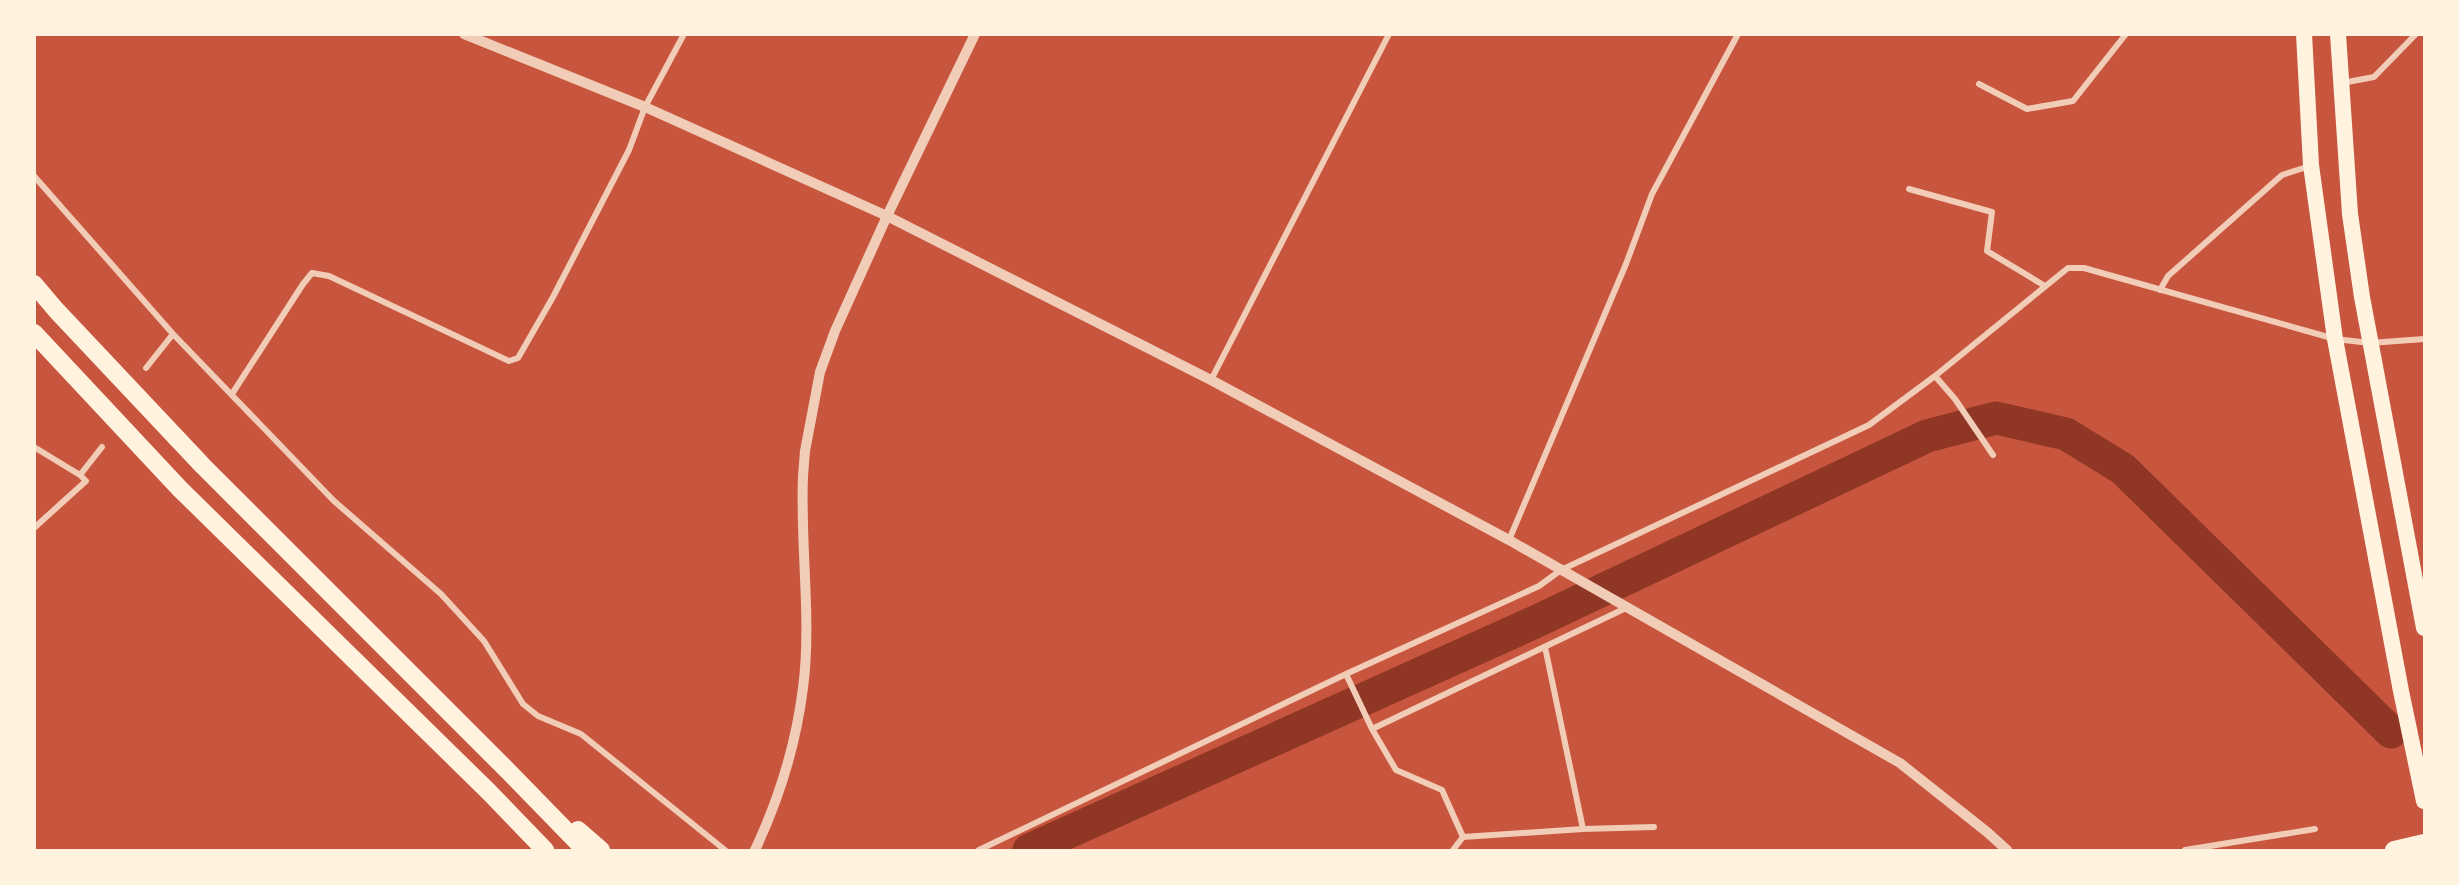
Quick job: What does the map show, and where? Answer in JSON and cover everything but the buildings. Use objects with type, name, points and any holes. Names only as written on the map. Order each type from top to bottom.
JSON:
[{"type":"highway","points":[[2304,34],[2311,165],[2335,339],[2401,691],[2424,796]]},
{"type":"highway","points":[[2338,34],[2339,83],[2350,214],[2370,344],[2424,628]]},
{"type":"highway","points":[[34,284],[203,466],[585,850]]},
{"type":"highway","points":[[34,333],[180,489],[481,784],[545,850]]},
{"type":"highway","points":[[510,773],[601,850]]},
{"type":"highway","points":[[2394,850],[2424,843]]},
{"type":"street","points":[[464,34],[645,107],[887,216],[1211,380],[1509,540],[1900,763],[2007,850]]},
{"type":"street","points":[[232,394],[312,273],[329,276],[509,361],[518,358],[629,150],[645,107],[684,34]]},
{"type":"street","points":[[755,850],[769,820],[784,775],[795,733],[803,687],[805,642],[803,476],[805,451],[818,382],[835,331],[887,216],[975,34]]},
{"type":"street","points":[[1211,380],[1389,34]]},
{"type":"street","points":[[1509,540],[1626,264],[1652,194],[1738,34]]},
{"type":"street","points":[[1979,84],[2027,108],[2073,100],[2126,34]]},
{"type":"street","points":[[2339,83],[2374,77],[2416,34]]},
{"type":"street","points":[[2160,290],[2168,276],[2282,175],[2311,165]]},
{"type":"street","points":[[34,176],[173,334],[333,501],[441,594],[484,641],[523,705],[538,716],[581,734],[725,850]]},
{"type":"street","points":[[1909,189],[1992,212],[1987,251],[2045,286]]},
{"type":"street","points":[[979,850],[1346,674],[1539,586],[1869,425],[1935,376],[2068,268],[2084,268],[2335,339],[2370,344],[2424,339]]},
{"type":"street","points":[[146,368],[173,334]]},
{"type":"street","points":[[1935,376],[1955,399],[1993,455]]},
{"type":"street","points":[[34,447],[86,481],[34,528]]},
{"type":"street","points":[[80,475],[102,447]]},
{"type":"street","points":[[1372,729],[1626,608]]},
{"type":"street","points":[[1545,647],[1583,829]]},
{"type":"street","points":[[1346,674],[1372,729],[1396,770],[1442,790],[1463,837]]},
{"type":"street","points":[[1453,850],[1463,837],[1654,827]]},
{"type":"street","points":[[2186,850],[2315,830]]},
{"type":"waterway","points":[[1029,850],[1535,622],[1927,436],[1996,418],[2066,434],[2123,469],[2391,732]]}]
